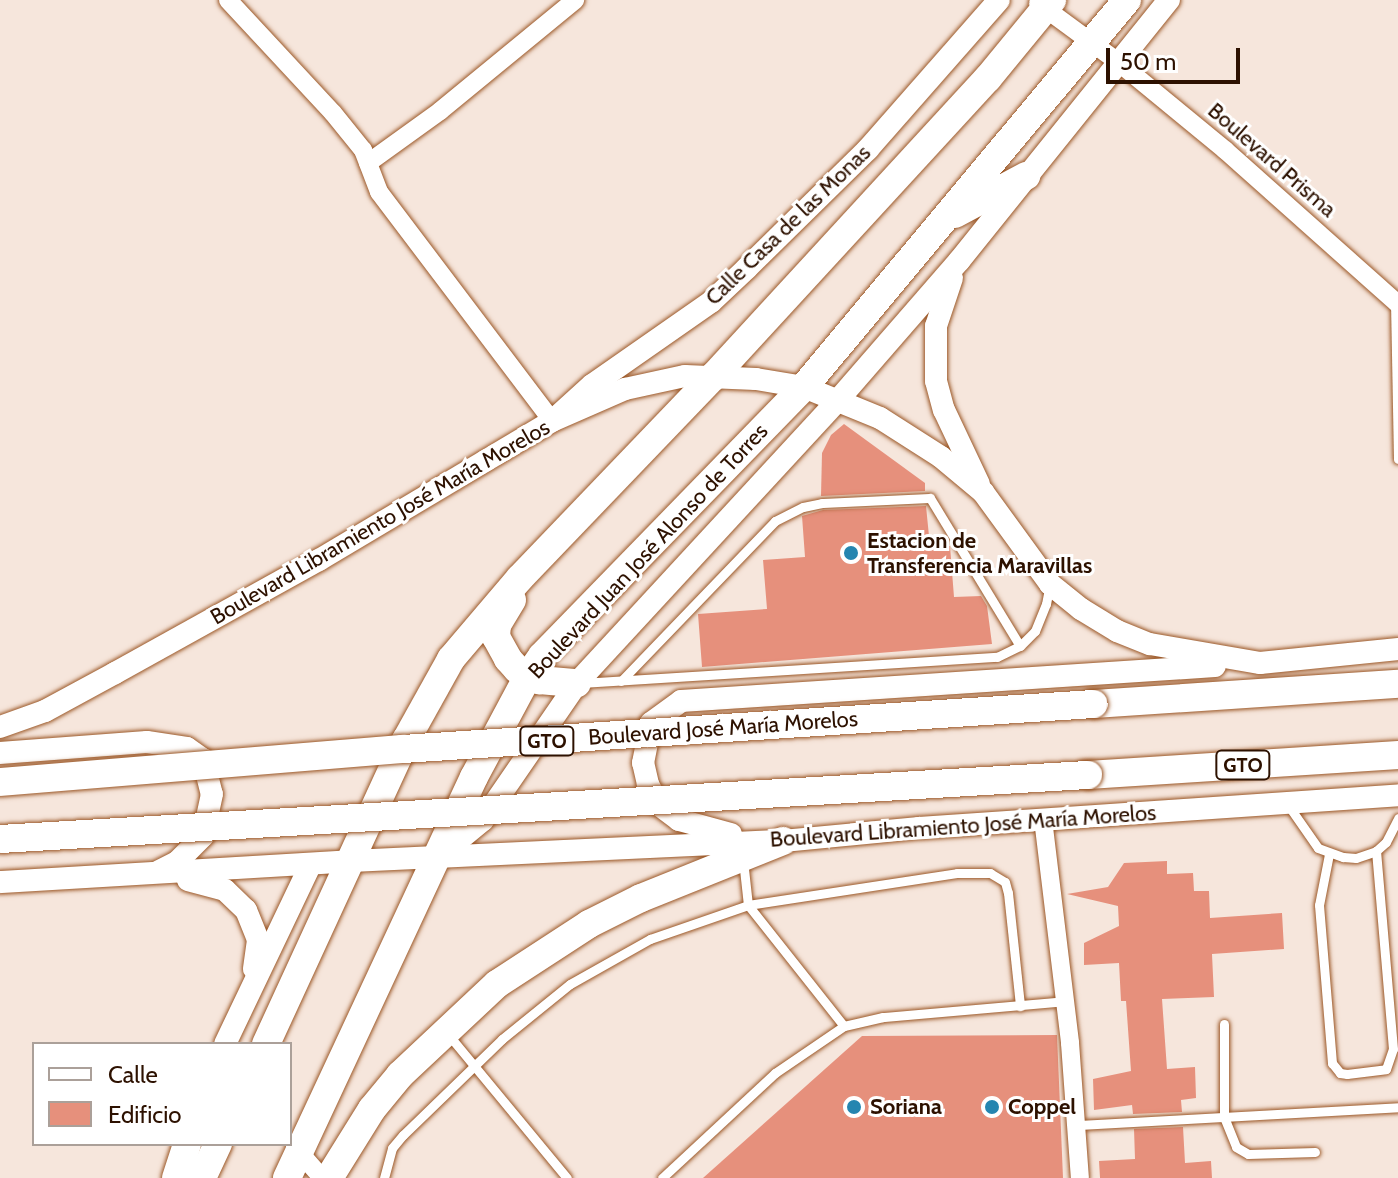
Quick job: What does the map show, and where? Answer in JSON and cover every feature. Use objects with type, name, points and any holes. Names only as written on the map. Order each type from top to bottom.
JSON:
[{"type":"main road","name":"Boulevard Juan José Alonso de Torres","points":[[287,1178],[295,1147],[495,735],[542,656],[804,387],[1127,0]]},
{"type":"main road","points":[[267,1042],[406,740],[451,659],[520,578],[626,470],[988,78],[1044,3]]},
{"type":"main road","points":[[940,222],[1026,176]]},
{"type":"main road","points":[[577,683],[539,680],[517,669],[500,648],[496,637],[501,614],[600,508],[626,470]]},
{"type":"main road","name":"Boulevard José María Morelos","points":[[0,782],[403,749],[1398,684]]},
{"type":"main road","name":"GTO","points":[[0,839],[1398,755]]},
{"type":"main road","points":[[329,1178],[372,1109],[445,1030],[497,984],[589,924],[641,898],[783,841]]},
{"type":"main road","points":[[176,1178],[186,1146]]},
{"type":"main road","points":[[202,1178],[217,1146]]},
{"type":"street","points":[[228,0],[333,113],[363,150],[379,192],[552,421]]},
{"type":"street","points":[[368,163],[440,111],[575,0]]},
{"type":"street","name":"Calle Casa de las Monas","points":[[552,421],[592,385],[711,302],[868,149],[999,0]]},
{"type":"street","points":[[438,857],[483,820],[504,795],[577,683],[766,483],[959,261],[1169,0]]},
{"type":"street","name":"Boulevard Prisma","points":[[1044,3],[1118,62],[1397,300]]},
{"type":"street","points":[[959,261],[936,326],[936,381],[944,410],[983,492]]},
{"type":"street","name":"Boulevard Libramiento José María Morelos","points":[[0,727],[45,711],[319,560],[552,421],[652,380],[713,377],[804,387],[839,399],[911,436],[983,492],[1050,584],[1081,609],[1117,631],[1150,644],[1260,663],[1398,649]]},
{"type":"street","points":[[783,841],[701,829],[679,820],[659,805],[648,784],[643,763],[651,723],[681,701],[701,698],[1260,663]]},
{"type":"street","points":[[0,753],[147,742],[187,748],[203,759],[212,794],[203,836],[177,862],[151,875]]},
{"type":"street","name":"Boulevard Libramiento José María Morelos","points":[[0,882],[351,861],[783,841],[1043,819],[1398,795]]},
{"type":"street","points":[[1043,819],[1079,1125],[1080,1178]]},
{"type":"street","points":[[226,1042],[311,864]]},
{"type":"street","points":[[151,875],[216,887],[236,898],[246,910],[258,940],[249,995]]},
{"type":"street","points":[[161,1178],[176,1146]]},
{"type":"street","points":[[295,1147],[322,1178]]},
{"type":"lane","points":[[1397,300],[1398,459]]},
{"type":"lane","points":[[621,681],[775,521],[788,512],[822,503],[930,498],[1020,646]]},
{"type":"lane","points":[[577,683],[997,657],[1020,646],[1042,616],[1050,584]]},
{"type":"lane","points":[[1286,803],[1308,837],[1329,854],[1356,858],[1376,851],[1386,842],[1398,818]]},
{"type":"lane","points":[[1329,854],[1319,905],[1330,1048],[1332,1063],[1340,1073],[1347,1074],[1386,1069],[1393,1049],[1376,851]]},
{"type":"lane","points":[[743,858],[748,905],[844,1026]]},
{"type":"lane","points":[[384,1178],[392,1148],[476,1064],[536,1010],[610,959],[699,920],[748,905],[957,873],[990,873],[1005,882],[1008,893],[1020,1006]]},
{"type":"lane","points":[[662,1178],[775,1073],[810,1046],[844,1026],[883,1017],[1065,1001]]},
{"type":"lane","points":[[1224,1024],[1224,1117],[1236,1147],[1248,1154],[1315,1152]]},
{"type":"lane","points":[[445,1030],[567,1178]]},
{"type":"lane","points":[[1079,1125],[1398,1107]]},
{"type":"building","points":[[844,424],[925,483],[925,491],[821,496],[822,453],[831,435]]},
{"type":"building","points":[[926,506],[930,546],[950,546],[954,597],[981,596],[987,606],[992,644],[702,667],[698,614],[767,609],[763,560],[805,557],[802,516],[823,510]]},
{"type":"building","points":[[1167,861],[1167,874],[1193,873],[1194,891],[1209,891],[1210,918],[1282,913],[1284,949],[1212,954],[1214,997],[1162,999],[1167,1069],[1195,1067],[1196,1098],[1181,1100],[1182,1112],[1133,1114],[1132,1105],[1094,1110],[1093,1079],[1131,1071],[1126,1001],[1121,1001],[1119,963],[1084,965],[1084,943],[1119,926],[1118,906],[1067,894],[1108,887],[1124,863]]},
{"type":"building","points":[[1057,1035],[1063,1178],[703,1178],[862,1036]]},
{"type":"building","points":[[1183,1127],[1185,1163],[1211,1161],[1212,1178],[1100,1178],[1099,1161],[1135,1159],[1134,1129]]},
{"type":"place","name":"Estacion de Transferencia Maravillas","points":[[851,553]]},
{"type":"place","name":"Soriana","points":[[854,1107]]},
{"type":"place","name":"Coppel","points":[[992,1107]]}]
